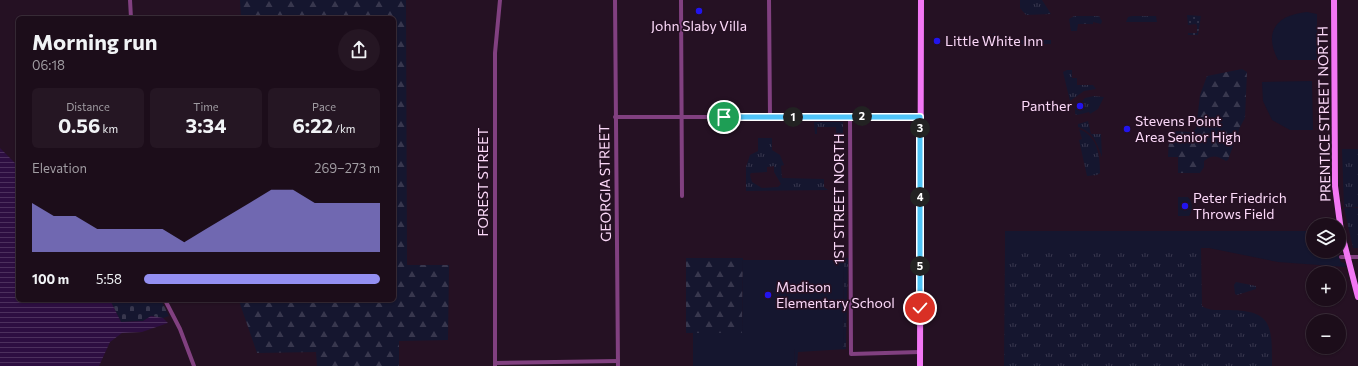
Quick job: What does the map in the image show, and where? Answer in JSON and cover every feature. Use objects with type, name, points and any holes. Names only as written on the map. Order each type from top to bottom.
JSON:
[{"type":"street","points":[[130,0],[131,16]]},
{"type":"street","name":"FOREST STREET","points":[[495,365],[495,51],[500,0]]},
{"type":"street","name":"GEORGIA STREET","points":[[615,0],[618,366]]},
{"type":"street","points":[[681,0],[682,196]]},
{"type":"street","points":[[769,0],[770,117]]},
{"type":"street","points":[[920,366],[921,0]]},
{"type":"street","name":"PRENTICE STREET NORTH","points":[[1334,0],[1335,186],[1341,231],[1358,297]]},
{"type":"street","name":"1ST STREET NORTH","points":[[850,116],[851,354],[920,352]]},
{"type":"street","points":[[615,117],[920,117]]},
{"type":"street","points":[[1348,257],[1358,257]]},
{"type":"street","points":[[166,302],[180,329],[194,366]]},
{"type":"street","points":[[495,365],[618,360]]},
{"type":"green space","points":[[240,0],[406,0],[407,265],[449,265],[448,340],[399,341],[399,366],[317,366],[316,352],[257,353],[239,302],[396,302],[396,16],[241,16]]},
{"type":"green space","points":[[1020,0],[1042,0],[1051,14],[1026,15],[1020,8]]},
{"type":"green space","points":[[1307,12],[1317,14],[1317,60],[1278,60],[1272,41],[1276,26],[1288,17]]},
{"type":"green space","points":[[1187,15],[1201,16],[1198,35],[1188,35],[1188,33],[1197,33],[1197,26],[1196,24],[1188,25]]},
{"type":"green space","points":[[1074,16],[1099,16],[1102,21],[1101,24],[1093,22],[1093,24],[1078,24],[1077,31],[1071,31],[1069,19]]},
{"type":"green space","points":[[1156,16],[1157,22],[1126,22],[1128,17]]},
{"type":"green space","points":[[993,33],[1004,40],[1051,40],[1051,44],[994,44]]},
{"type":"green space","points":[[1242,69],[1247,72],[1245,118],[1240,127],[1228,160],[1226,161],[1218,157],[1210,157],[1204,161],[1204,167],[1200,173],[1178,173],[1178,157],[1168,157],[1169,136],[1173,131],[1190,132],[1196,129],[1200,95],[1207,76]]},
{"type":"green space","points":[[1072,70],[1072,78],[1077,78],[1077,85],[1093,85],[1096,89],[1084,91],[1070,101],[1063,72]]},
{"type":"green space","points":[[1312,81],[1313,130],[1290,130],[1272,120],[1263,101],[1262,82]]},
{"type":"green space","points":[[1094,96],[1104,97],[1098,109],[1090,114],[1089,112],[1077,115],[1075,114],[1075,108],[1085,98]]},
{"type":"green space","points":[[1088,121],[1091,134],[1101,134],[1102,157],[1091,135],[1078,127],[1078,124]]},
{"type":"green space","points":[[814,122],[843,122],[843,139],[836,139],[836,127],[817,127],[817,134],[815,134]]},
{"type":"green space","points":[[1079,129],[1090,136],[1097,147],[1100,173],[1097,175],[1087,176],[1079,140],[1082,139]]},
{"type":"green space","points":[[758,138],[772,138],[772,150],[780,155],[784,165],[781,166],[782,178],[824,179],[824,187],[828,190],[746,191],[746,167],[750,155],[758,151]],"holes":[[[774,166],[774,172],[781,184],[778,187],[762,188],[752,182],[750,175],[751,173],[767,172],[767,167]]]},
{"type":"green space","points":[[1342,149],[1358,149],[1358,207],[1344,207]]},
{"type":"green space","name":"Peter Friedrich Throws Field","points":[[1178,197],[1188,197],[1190,199],[1192,206],[1189,216],[1178,216]]},
{"type":"green space","points":[[1344,208],[1358,208],[1358,248],[1353,248]]},
{"type":"green space","points":[[1005,231],[1306,231],[1306,258],[1339,258],[1341,262],[1345,263],[1346,266],[1278,262],[1209,248],[1005,248]]},
{"type":"green space","points":[[1005,248],[1201,248],[1202,306],[1214,310],[1253,313],[1261,317],[1267,323],[1270,330],[1272,366],[1004,366]]},
{"type":"green space","points":[[686,258],[743,258],[742,333],[686,333]]},
{"type":"green space","points":[[844,258],[848,258],[846,349],[798,352],[797,366],[795,366],[794,348],[843,349]]},
{"type":"green space","name":"Madison Elementary School","points":[[743,260],[844,260],[843,349],[794,349],[795,366],[693,366],[693,333],[742,333]]},
{"type":"green space","points":[[1236,282],[1256,286],[1256,289],[1237,295],[1235,294],[1234,285]]},
{"type":"green space","points":[[111,302],[162,302],[169,316],[163,318],[151,316],[143,321],[121,322]]},
{"type":"shaded area","points":[[0,148],[16,164],[16,302],[111,302],[121,322],[143,321],[151,316],[163,318],[168,323],[142,332],[122,333],[110,342],[99,366],[0,366]]},
{"type":"place","name":"John Slaby Villa","points":[[699,11]]},
{"type":"place","name":"Little White Inn","points":[[937,41]]},
{"type":"place","name":"Panther","points":[[1080,106]]},
{"type":"place","name":"Stevens Point Area Senior High","points":[[1127,129]]},
{"type":"place","name":"Peter Friedrich Throws Field","points":[[1185,206]]},
{"type":"place","name":"Madison Elementary School","points":[[768,295]]},
{"type":"route","points":[[724,117],[920,117],[920,308]]}]
